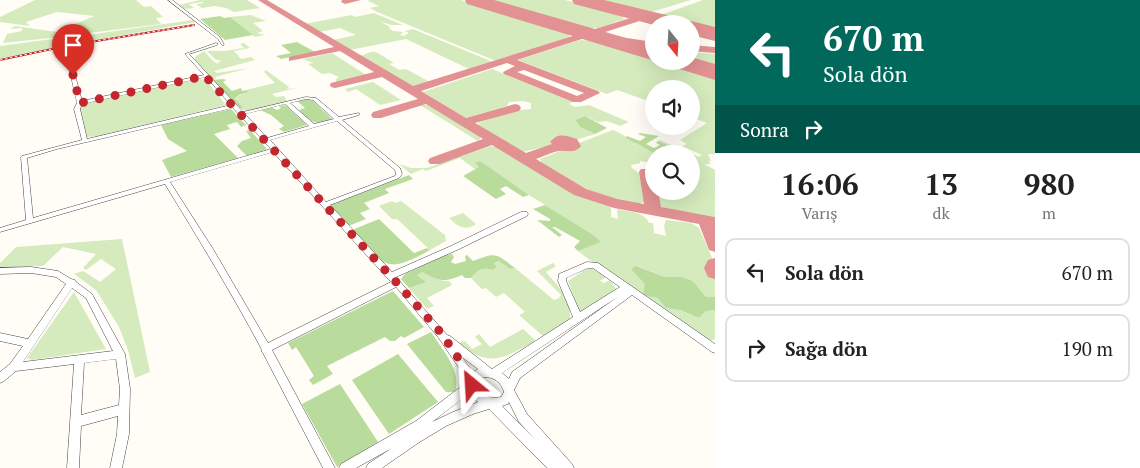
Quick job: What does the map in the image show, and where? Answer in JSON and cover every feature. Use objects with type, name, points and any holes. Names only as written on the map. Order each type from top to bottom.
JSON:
[{"type":"street","points":[[170,0],[216,36],[219,44],[192,55],[205,76],[442,334],[473,383],[477,396],[491,404],[555,468]]},
{"type":"street","points":[[63,38],[80,103]]},
{"type":"street","points":[[85,141],[77,109],[77,105],[80,103],[205,76]]},
{"type":"street","points":[[241,114],[286,102],[306,98],[314,99],[398,169],[400,174],[396,177],[324,205]]},
{"type":"street","points":[[286,102],[313,126]]},
{"type":"street","points":[[30,222],[24,157],[234,106]]},
{"type":"street","points":[[265,140],[357,114]]},
{"type":"street","points":[[0,230],[273,150]]},
{"type":"street","points":[[166,181],[209,250],[296,402],[329,468]]},
{"type":"street","points":[[265,349],[393,279],[524,214]]},
{"type":"street","points":[[578,318],[562,281],[562,276],[587,265],[595,265],[715,349]]},
{"type":"street","points":[[0,271],[31,270],[58,274],[72,282],[89,296],[120,354],[125,389],[123,434],[116,468]]},
{"type":"street","points":[[0,378],[14,368],[72,282]]},
{"type":"street","points":[[345,468],[420,425],[473,383],[479,374],[491,373],[578,318],[629,289]]},
{"type":"street","points":[[372,468],[441,422],[469,409],[504,402],[516,375],[629,289]]},
{"type":"street","points":[[442,334],[491,373],[502,378],[528,424],[568,468]]},
{"type":"street","points":[[0,337],[30,344]]},
{"type":"street","points":[[14,368],[120,354]]},
{"type":"street","points":[[73,468],[79,359]]},
{"type":"street","points":[[75,422],[124,409]]},
{"type":"green space","points":[[35,0],[136,0],[144,7],[151,6],[163,17],[156,18],[161,24],[65,36],[62,30],[94,16],[57,12],[26,22],[30,26],[0,22],[0,17]]},
{"type":"green space","points":[[200,0],[247,0],[260,8],[234,12],[215,6],[202,8],[196,4],[204,3],[202,2],[189,4],[194,8],[185,9],[179,5]]},
{"type":"green space","points":[[369,0],[461,0],[567,33],[570,37],[496,61],[377,12],[370,8],[379,6]]},
{"type":"green space","points":[[487,0],[565,0],[616,13],[624,19],[599,28],[584,28]]},
{"type":"green space","points":[[597,0],[691,0],[651,12]]},
{"type":"green space","points":[[703,0],[715,0],[715,29],[700,25],[700,15],[661,15]]},
{"type":"green space","points":[[374,13],[403,25],[381,22],[393,31],[403,32],[400,35],[404,36],[409,33],[405,31],[413,29],[493,62],[469,69],[406,39],[350,50],[333,40],[356,35],[340,28],[319,32],[304,24]]},
{"type":"green space","points":[[251,15],[266,21],[253,23],[263,31],[257,33],[265,35],[255,37],[230,17]]},
{"type":"green space","points":[[220,16],[224,18],[230,17],[253,35],[225,40],[200,19]]},
{"type":"green space","points":[[193,20],[196,22],[68,45],[66,38]]},
{"type":"green space","points":[[15,26],[57,32],[60,37],[3,43],[7,34],[22,31],[22,28],[10,29]]},
{"type":"green space","points":[[60,38],[63,46],[0,60],[0,46]]},
{"type":"green space","points":[[580,40],[596,41],[645,56],[645,70],[689,70],[715,78],[715,154],[708,154],[711,161],[709,161],[710,164],[704,164],[715,170],[715,217],[666,209],[658,205],[657,200],[700,200],[700,156],[702,155],[700,154],[700,145],[684,145],[687,144],[680,140],[688,135],[700,135],[700,127],[707,123],[700,120],[700,80],[645,80],[645,100],[617,90],[607,94],[518,60]]},
{"type":"green space","points":[[297,42],[315,52],[281,59],[276,56],[291,53],[281,45]]},
{"type":"green space","points":[[244,43],[250,48],[234,51],[241,59],[251,57],[255,60],[214,71],[217,73],[249,68],[215,77],[216,79],[212,80],[195,60],[195,57],[204,51],[214,62],[219,64],[218,62],[222,61],[215,59],[207,51],[244,48],[240,44]]},
{"type":"green space","points":[[376,52],[394,63],[389,64],[399,70],[406,69],[428,81],[428,83],[416,87],[410,86],[360,56]]},
{"type":"green space","points":[[332,53],[366,75],[336,82],[336,79],[339,77],[330,73],[322,74],[308,64],[313,63],[303,59]]},
{"type":"green space","points":[[700,53],[715,54],[715,67],[700,62]]},
{"type":"green space","points":[[492,69],[573,102],[569,104],[575,107],[589,105],[629,122],[620,126],[607,121],[598,122],[585,116],[575,120],[580,127],[595,134],[576,140],[568,137],[552,138],[551,145],[523,152],[480,127],[478,123],[517,110],[531,109],[531,103],[523,101],[509,102],[507,106],[466,118],[423,92]]},
{"type":"green space","points":[[266,70],[289,87],[287,89],[296,88],[272,94],[276,97],[284,96],[287,101],[245,111],[240,108],[236,97],[248,92],[246,90],[275,83],[264,72]]},
{"type":"green space","points":[[199,79],[206,80],[226,105],[87,137],[80,108],[81,104]]},
{"type":"green space","points":[[212,80],[226,80],[223,82],[232,91],[241,88],[242,91],[246,90],[249,92],[235,98],[243,108],[240,108]]},
{"type":"green space","points":[[373,82],[401,100],[380,105],[356,89],[348,92],[345,89]]},
{"type":"green space","points":[[304,99],[313,101],[332,119],[318,123],[307,118],[299,110],[305,108],[297,101]]},
{"type":"green space","points":[[283,105],[307,125],[284,132],[279,129],[284,126],[271,115],[260,110],[271,107],[277,110],[281,108],[279,106]]},
{"type":"green space","points":[[420,105],[430,105],[480,137],[480,139],[478,141]]},
{"type":"green space","points":[[231,109],[246,125],[241,127],[237,122],[227,125],[230,129],[214,134],[238,158],[171,177],[162,160],[187,151],[168,139],[161,125]]},
{"type":"green space","points":[[585,116],[607,128],[595,134],[580,127],[575,120]]},
{"type":"green space","points":[[250,130],[267,149],[247,156],[237,146],[242,141],[251,138],[246,131]]},
{"type":"green space","points":[[613,130],[645,148],[645,162],[640,161],[640,163],[631,165],[639,173],[644,202],[633,204],[606,198],[577,184],[542,163],[540,159],[560,151],[559,149],[573,150],[578,148],[579,143]]},
{"type":"green space","points":[[638,134],[659,136],[646,144],[648,145],[645,145],[645,148],[626,138],[627,136],[640,141],[646,137]]},
{"type":"green space","points":[[660,140],[671,145],[658,141]]},
{"type":"green space","points":[[658,141],[667,145],[656,143]]},
{"type":"green space","points":[[491,146],[501,148],[574,194],[611,207],[611,217],[618,219],[617,209],[640,214],[649,223],[653,223],[654,233],[666,236],[664,226],[666,220],[691,223],[699,228],[713,260],[707,266],[709,271],[715,276],[715,297],[706,297],[693,281],[682,277],[665,277],[637,266],[666,308],[680,310],[699,318],[706,311],[715,310],[715,339],[710,341],[578,251],[600,242],[592,234],[480,162],[475,164],[480,167],[475,169],[460,158],[426,171],[423,169],[411,174],[399,164],[411,168],[427,168]]},
{"type":"green space","points":[[480,161],[529,195],[523,197],[506,186],[500,189],[506,194],[496,199],[463,176],[479,167],[475,163]]},
{"type":"green space","points":[[409,175],[413,179],[385,189],[389,193],[364,203],[370,209],[360,213],[366,219],[348,226],[330,205]]},
{"type":"green space","points":[[392,201],[395,203],[401,201],[445,235],[446,241],[430,250],[397,219],[392,219],[379,206]]},
{"type":"green space","points":[[545,205],[592,234],[601,242],[578,251],[574,247],[580,241],[552,227],[562,235],[559,237],[537,220],[550,221],[550,219],[533,209]]},
{"type":"green space","points":[[463,213],[476,224],[465,228],[458,226],[449,218]]},
{"type":"green space","points":[[379,219],[414,253],[427,248],[430,250],[403,263],[386,263],[379,259],[352,230]]},
{"type":"green space","points":[[122,239],[150,372],[135,378],[128,350],[119,327],[96,290],[74,274],[83,271],[100,282],[116,269],[101,259],[86,270],[83,268],[96,254],[63,247],[43,266],[0,267],[0,263],[16,247]]},
{"type":"green space","points":[[452,254],[454,257],[451,262],[455,264],[466,261],[465,256],[467,255],[473,261],[492,255],[503,259],[515,268],[510,269],[499,261],[494,263],[497,267],[492,270],[480,270],[471,278],[465,278],[462,275],[446,280],[437,279],[422,272],[417,275],[426,282],[409,288],[401,279],[405,274],[445,255]]},
{"type":"green space","points":[[500,261],[510,269],[515,268],[554,300],[561,295],[537,271],[553,263],[556,266],[546,272],[567,299],[570,319],[543,336],[519,315],[525,312],[504,293],[496,297],[486,288],[482,289],[471,278],[480,270],[492,270],[497,267],[494,263]]},
{"type":"green space","points":[[636,266],[665,277],[682,277],[693,281],[706,297],[715,297],[715,310],[706,311],[699,318],[680,310],[666,308],[658,298],[643,295],[645,284],[631,269]]},
{"type":"green space","points":[[586,269],[593,269],[606,277],[600,281],[604,283],[610,280],[616,289],[580,313],[568,281]]},
{"type":"green space","points":[[422,272],[443,281],[449,281],[452,285],[427,298],[434,306],[427,309],[409,288],[425,281],[416,274]]},
{"type":"green space","points":[[393,291],[424,327],[404,338],[401,336],[395,341],[390,341],[385,337],[327,366],[333,374],[313,385],[309,380],[314,376],[296,347],[292,350],[288,343]]},
{"type":"green space","points":[[74,292],[106,349],[32,360],[27,358]]},
{"type":"green space","points":[[523,329],[535,340],[534,342],[513,353],[496,358],[479,356],[458,343],[465,341],[472,349],[482,344],[475,337],[479,334],[490,347]]},
{"type":"green space","points":[[431,332],[450,360],[456,376],[455,392],[446,392],[407,344]]},
{"type":"green space","points":[[398,354],[438,402],[389,434],[352,380]]},
{"type":"green space","points":[[340,384],[378,442],[337,467],[302,404]]},
{"type":"taxiway","points":[[262,0],[342,48]]},
{"type":"taxiway","points":[[345,2],[357,0]]},
{"type":"taxiway","points":[[412,90],[645,16]]},
{"type":"taxiway","points":[[590,35],[645,44]]},
{"type":"taxiway","points":[[292,59],[342,48]]},
{"type":"taxiway","points":[[342,48],[383,73]]},
{"type":"taxiway","points":[[700,49],[715,50]]},
{"type":"taxiway","points":[[508,60],[524,66]]},
{"type":"taxiway","points":[[524,66],[594,93],[577,100],[508,72],[524,66]]},
{"type":"taxiway","points":[[335,85],[383,73]]},
{"type":"taxiway","points":[[383,73],[428,100]]},
{"type":"taxiway","points":[[377,115],[428,100]]},
{"type":"taxiway","points":[[428,100],[493,140]]},
{"type":"taxiway","points":[[466,122],[515,108]]},
{"type":"taxiway","points":[[561,139],[572,142],[574,146],[567,148],[560,146],[557,142],[561,139]]},
{"type":"taxiway","points":[[435,161],[493,140]]},
{"type":"taxiway","points":[[493,140],[580,192],[614,203],[654,211]]},
{"type":"taxiway","points":[[525,158],[560,146]]},
{"type":"taxiway","points":[[652,200],[654,211]]},
{"type":"taxiway","points":[[654,211],[706,220]]},
{"type":"taxiway","points":[[706,220],[715,222]]},
{"type":"taxiway","points":[[706,220],[715,246]]},
{"type":"taxiway","points":[[715,265],[713,268],[715,272]]},
{"type":"runway","points":[[474,0],[645,51]]},
{"type":"runway","points":[[581,0],[645,16]]},
{"type":"runway","points":[[700,30],[715,34]]},
{"type":"runway","points":[[700,67],[715,72]]},
{"type":"railway","points":[[0,60],[66,46],[194,25]]},
{"type":"route","points":[[73,75],[80,103],[205,76],[442,334],[473,380],[472,385]]}]
